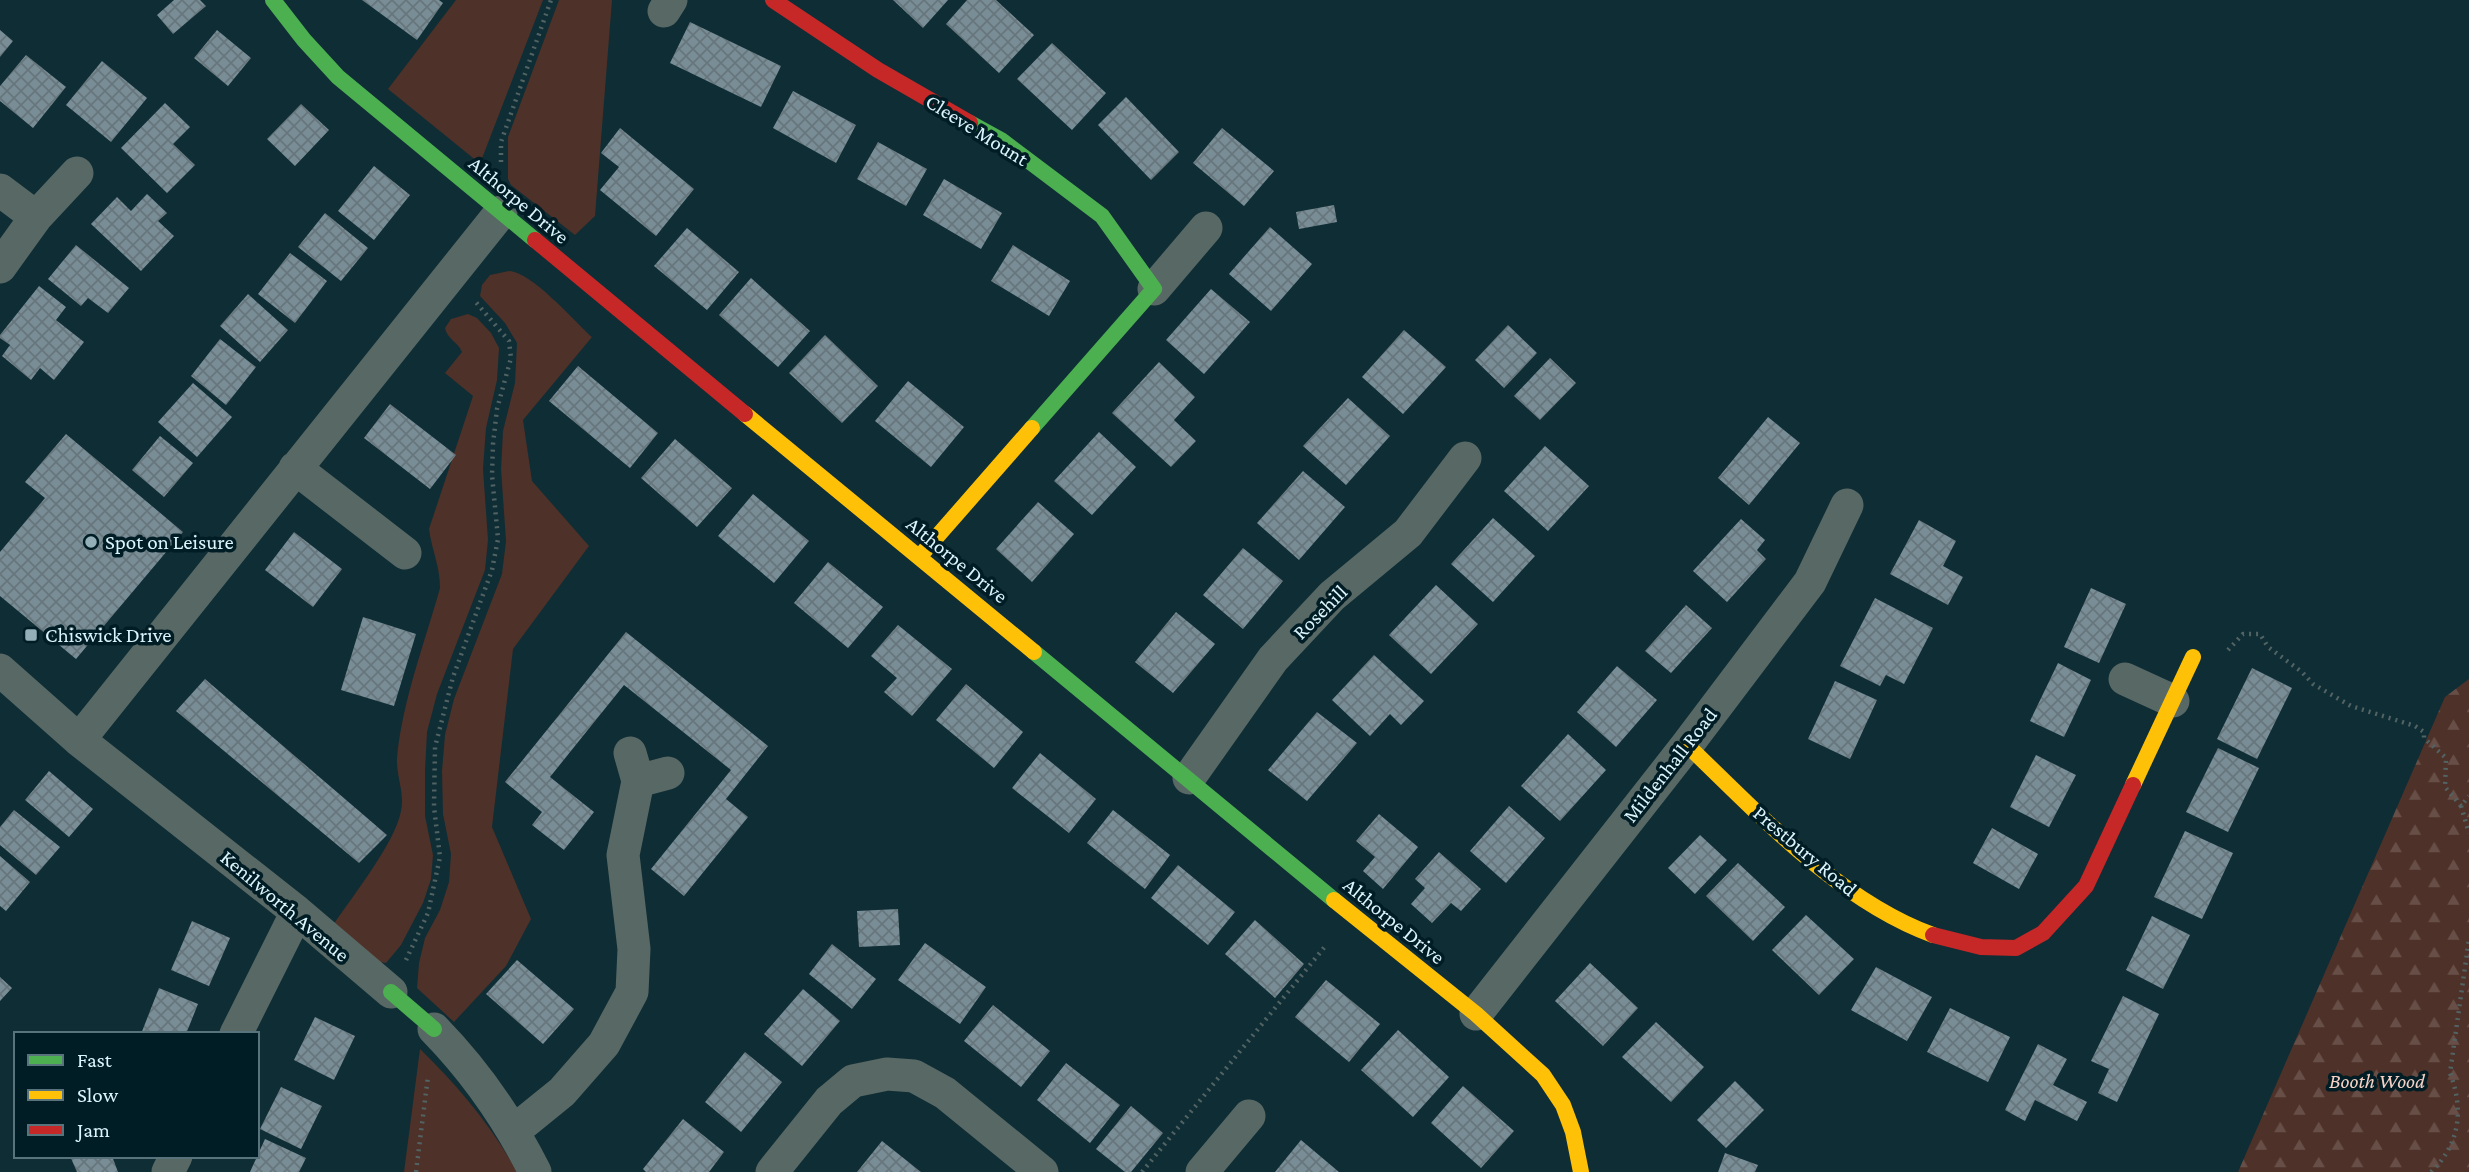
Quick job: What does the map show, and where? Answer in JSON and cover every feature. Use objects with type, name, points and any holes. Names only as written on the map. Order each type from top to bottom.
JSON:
[{"type":"street","name":"Althorpe Drive","points":[[273,0],[303,40],[338,77],[1351,914],[1476,1014],[1543,1075],[1563,1105],[1573,1132],[1581,1172]]},
{"type":"street","name":"Cleeve Mount","points":[[773,0],[878,70],[1001,140],[1102,216],[1154,289]]},
{"type":"street","points":[[0,267],[36,217],[77,173]]},
{"type":"street","points":[[0,190],[36,217]]},
{"type":"street","points":[[79,740],[501,212]]},
{"type":"street","points":[[920,556],[1206,228]]},
{"type":"street","name":"Rosehill","points":[[1189,778],[1273,659],[1332,596],[1408,533],[1465,458]]},
{"type":"street","points":[[295,468],[405,553]]},
{"type":"street","name":"Mildenhall Road","points":[[1476,1014],[1687,745],[1810,582],[1847,505]]},
{"type":"street","name":"Prestbury Road","points":[[1687,745],[1772,826],[1857,897],[1930,934],[1981,947],[2016,948],[2043,933],[2086,886],[2193,657]]},
{"type":"street","name":"Kenilworth Avenue","points":[[2,675],[79,740],[296,912],[434,1029],[488,1090],[536,1172]]},
{"type":"street","points":[[2125,680],[2173,701]]},
{"type":"street","points":[[514,1132],[562,1093],[604,1044],[632,992],[634,949],[623,855],[628,819],[645,769]]},
{"type":"street","points":[[237,1032],[296,912]]},
{"type":"street","points":[[772,1172],[829,1101],[853,1081],[887,1074],[914,1076],[945,1093],[1042,1172]]},
{"type":"street","points":[[1202,1172],[1249,1116]]},
{"type":"path","points":[[501,212],[501,142],[551,0]]},
{"type":"path","points":[[391,992],[428,913],[440,857],[434,807],[435,747],[453,677],[492,570],[498,539],[492,444],[497,409],[511,358],[509,341],[474,300],[478,287]]},
{"type":"path","points":[[2193,657],[2215,663],[2243,634],[2260,634],[2268,646],[2322,690],[2351,706],[2415,726],[2424,732],[2424,738],[2446,758],[2445,787],[2461,806],[2469,833]]},
{"type":"path","points":[[2461,806],[2469,796]]},
{"type":"path","points":[[1142,1172],[1351,914]]},
{"type":"path","points":[[2431,1172],[2445,1158],[2456,1135],[2458,1110],[2455,1086],[2450,1073],[2469,939]]},
{"type":"path","points":[[416,1172],[434,1029]]},
{"type":"green space","points":[[456,0],[543,0],[481,161],[478,162],[388,89]]},
{"type":"green space","points":[[559,0],[612,0],[595,216],[575,235],[511,185],[508,179],[508,137]]},
{"type":"green space","points":[[509,271],[518,273],[541,288],[592,337],[523,420],[532,481],[589,546],[513,649],[492,827],[531,919],[506,966],[454,1022],[417,988],[425,938],[440,910],[449,882],[451,854],[443,814],[445,735],[454,699],[502,574],[506,541],[501,469],[503,431],[515,383],[517,343],[505,323],[480,296],[482,285],[490,275]]},
{"type":"green space","points":[[468,314],[477,318],[491,333],[499,348],[497,380],[486,428],[483,469],[488,540],[485,570],[437,694],[427,732],[425,816],[433,855],[431,879],[423,903],[401,945],[386,963],[380,962],[333,925],[382,854],[401,811],[402,798],[397,765],[400,737],[409,694],[440,588],[429,529],[473,396],[445,373],[462,352],[445,328],[451,319]]},
{"type":"green space","name":"Booth Wood","points":[[2469,679],[2469,1172],[2238,1172],[2445,697]]},
{"type":"green space","points":[[420,1049],[473,1107],[497,1138],[517,1172],[404,1172]]},
{"type":"building","points":[[174,0],[200,0],[206,6],[173,34],[157,15]]},
{"type":"building","points":[[362,0],[439,0],[443,3],[417,40]]},
{"type":"building","points":[[893,0],[948,0],[923,28]]},
{"type":"building","points":[[967,0],[996,0],[1034,35],[999,73],[946,24]]},
{"type":"building","points":[[690,22],[781,66],[761,107],[670,63]]},
{"type":"building","points":[[0,30],[13,41],[0,57]]},
{"type":"building","points":[[217,30],[251,58],[228,86],[194,58]]},
{"type":"building","points":[[1052,43],[1106,93],[1072,130],[1017,79]]},
{"type":"building","points":[[26,55],[66,87],[33,128],[0,101],[0,86]]},
{"type":"building","points":[[102,61],[147,98],[111,142],[66,105]]},
{"type":"building","points":[[793,91],[856,125],[836,163],[773,128]]},
{"type":"building","points":[[1126,97],[1179,152],[1151,180],[1098,125]]},
{"type":"building","points":[[165,103],[190,127],[173,144],[195,165],[167,193],[121,148]]},
{"type":"building","points":[[301,104],[329,130],[295,166],[267,139]]},
{"type":"building","points":[[620,128],[694,189],[656,236],[600,190],[619,167],[601,153]]},
{"type":"building","points":[[1222,128],[1274,171],[1244,206],[1193,163]]},
{"type":"building","points":[[878,142],[927,169],[906,206],[857,179]]},
{"type":"building","points":[[374,166],[410,195],[374,240],[338,211]]},
{"type":"building","points":[[944,179],[1002,213],[981,249],[923,215]]},
{"type":"building","points":[[147,194],[167,213],[158,221],[174,236],[141,271],[91,224],[117,197],[131,211]]},
{"type":"building","points":[[1334,205],[1337,222],[1299,229],[1296,212]]},
{"type":"building","points":[[325,213],[368,248],[341,281],[298,247]]},
{"type":"building","points":[[1270,227],[1312,264],[1271,311],[1229,274]]},
{"type":"building","points":[[687,228],[739,272],[707,310],[654,266]]},
{"type":"building","points":[[76,245],[129,288],[108,313],[88,298],[81,306],[48,279]]},
{"type":"building","points":[[1013,245],[1070,281],[1049,316],[991,281]]},
{"type":"building","points":[[290,253],[327,281],[295,323],[258,294]]},
{"type":"building","points":[[751,278],[810,331],[778,367],[719,315]]},
{"type":"building","points":[[39,286],[66,307],[56,320],[84,342],[54,380],[40,368],[31,380],[2,356],[10,345],[0,338],[0,335]]},
{"type":"building","points":[[1211,289],[1250,322],[1204,374],[1166,340]]},
{"type":"building","points":[[248,294],[288,330],[260,362],[220,326]]},
{"type":"building","points":[[1508,325],[1537,353],[1504,388],[1475,360]]},
{"type":"building","points":[[1404,330],[1446,367],[1403,414],[1362,377]]},
{"type":"building","points":[[825,335],[878,386],[842,423],[789,373]]},
{"type":"building","points":[[220,339],[256,367],[226,405],[191,376]]},
{"type":"building","points":[[1550,358],[1576,383],[1540,420],[1514,396]]},
{"type":"building","points":[[1159,362],[1195,397],[1174,420],[1196,441],[1171,467],[1112,413]]},
{"type":"building","points":[[578,366],[658,433],[630,468],[549,401]]},
{"type":"building","points":[[908,381],[964,427],[931,467],[875,421]]},
{"type":"building","points":[[193,383],[232,417],[197,457],[158,422]]},
{"type":"building","points":[[1348,398],[1390,436],[1346,485],[1303,446]]},
{"type":"building","points":[[390,404],[456,455],[430,489],[364,438]]},
{"type":"building","points":[[1768,417],[1800,443],[1749,505],[1718,478]]},
{"type":"building","points":[[1099,432],[1136,467],[1092,515],[1054,481]]},
{"type":"building","name":"Spot on Leisure","points":[[66,434],[183,532],[76,659],[0,596],[0,552],[45,498],[25,482]]},
{"type":"building","points":[[160,436],[193,463],[164,497],[132,470]]},
{"type":"building","points":[[675,439],[732,488],[697,527],[641,478]]},
{"type":"building","points":[[1545,446],[1589,486],[1548,531],[1504,491]]},
{"type":"building","points":[[1303,471],[1345,507],[1299,560],[1257,523]]},
{"type":"building","points":[[753,494],[809,541],[774,583],[718,536]]},
{"type":"building","points":[[1038,502],[1074,534],[1032,582],[996,549]]},
{"type":"building","points":[[1493,518],[1535,556],[1493,602],[1451,564]]},
{"type":"building","points":[[1741,519],[1765,540],[1757,550],[1766,559],[1727,602],[1693,571]]},
{"type":"building","points":[[1919,520],[1956,541],[1943,566],[1963,577],[1948,605],[1890,574]]},
{"type":"building","points":[[294,532],[342,569],[313,607],[265,570]]},
{"type":"building","points":[[1243,548],[1283,581],[1243,629],[1203,595]]},
{"type":"building","points":[[828,562],[883,607],[848,648],[794,603]]},
{"type":"building","points":[[1436,585],[1478,624],[1431,674],[1389,635]]},
{"type":"building","points":[[2091,588],[2126,604],[2099,663],[2064,647]]},
{"type":"building","points":[[1875,598],[1933,628],[1904,684],[1886,675],[1880,686],[1840,666]]},
{"type":"building","points":[[1686,605],[1712,628],[1671,673],[1645,651]]},
{"type":"building","points":[[1176,612],[1215,644],[1173,693],[1135,662]]},
{"type":"building","points":[[363,617],[416,634],[394,706],[341,690]]},
{"type":"building","points":[[898,625],[952,669],[912,716],[884,692],[897,678],[871,656]]},
{"type":"building","points":[[626,632],[768,746],[726,799],[748,817],[684,896],[651,869],[731,770],[624,685],[550,777],[594,812],[564,850],[532,825],[542,812],[505,782]]},
{"type":"building","points":[[1374,655],[1424,701],[1401,725],[1390,714],[1370,736],[1332,700]]},
{"type":"building","points":[[2058,663],[2091,680],[2064,737],[2030,721]]},
{"type":"building","points":[[1617,666],[1657,700],[1616,747],[1577,712]]},
{"type":"building","points":[[2252,668],[2292,688],[2257,759],[2217,739]]},
{"type":"building","points":[[205,679],[387,835],[359,863],[176,711]]},
{"type":"building","points":[[1835,681],[1877,700],[1850,759],[1808,739]]},
{"type":"building","points":[[966,684],[1023,732],[994,768],[936,720]]},
{"type":"building","points":[[1317,712],[1357,743],[1307,801],[1268,770]]},
{"type":"building","points":[[1568,734],[1606,770],[1560,821],[1521,786]]},
{"type":"building","points":[[2218,748],[2259,768],[2228,832],[2186,812]]},
{"type":"building","points":[[1040,753],[1096,799],[1069,833],[1012,788]]},
{"type":"building","points":[[2036,755],[2076,775],[2049,827],[2010,807]]},
{"type":"building","points":[[49,771],[93,809],[69,837],[25,800]]},
{"type":"building","points":[[1509,806],[1545,838],[1506,883],[1470,851]]},
{"type":"building","points":[[14,810],[60,847],[36,875],[0,845],[0,827]]},
{"type":"building","points":[[1113,810],[1170,855],[1145,889],[1087,843]]},
{"type":"building","points":[[1379,814],[1418,847],[1383,889],[1363,871],[1375,857],[1356,841]]},
{"type":"building","points":[[1992,828],[2038,854],[2019,889],[1973,863]]},
{"type":"building","points":[[2185,831],[2233,853],[2202,919],[2154,897]]},
{"type":"building","points":[[1700,835],[1727,860],[1695,894],[1668,868]]},
{"type":"building","points":[[1439,852],[1481,889],[1461,911],[1451,903],[1432,923],[1411,904],[1425,888],[1415,879]]},
{"type":"building","points":[[0,856],[30,882],[6,911],[0,906]]},
{"type":"building","points":[[1738,863],[1785,907],[1753,941],[1706,896]]},
{"type":"building","points":[[1178,865],[1235,912],[1208,945],[1151,898]]},
{"type":"building","points":[[898,909],[900,945],[859,947],[857,911]]},
{"type":"building","points":[[1806,915],[1854,959],[1819,995],[1772,950]]},
{"type":"building","points":[[2152,916],[2190,935],[2163,989],[2126,970]]},
{"type":"building","points":[[1255,920],[1304,964],[1275,998],[1225,954]]},
{"type":"building","points":[[192,921],[230,938],[209,986],[171,970]]},
{"type":"building","points":[[925,943],[986,987],[960,1024],[898,980]]},
{"type":"building","points":[[832,944],[876,979],[852,1009],[809,974]]},
{"type":"building","points":[[517,960],[574,1009],[543,1044],[486,994]]},
{"type":"building","points":[[1590,963],[1638,1008],[1603,1046],[1555,1001]]},
{"type":"building","points":[[1876,967],[1932,997],[1907,1041],[1851,1010]]},
{"type":"building","points":[[0,977],[12,988],[0,1001]]},
{"type":"building","points":[[1326,980],[1380,1024],[1349,1062],[1295,1017]]},
{"type":"building","points":[[159,988],[198,1004],[187,1032],[142,1032]]},
{"type":"building","points":[[803,989],[840,1021],[802,1066],[764,1034]]},
{"type":"building","points":[[2123,996],[2159,1014],[2117,1102],[2098,1093],[2109,1069],[2091,1061]]},
{"type":"building","points":[[993,1005],[1050,1051],[1021,1087],[964,1041]]},
{"type":"building","points":[[1950,1008],[2010,1037],[1988,1082],[1927,1052]]},
{"type":"building","points":[[315,1017],[355,1036],[334,1080],[294,1060]]},
{"type":"building","points":[[1656,1022],[1704,1067],[1671,1102],[1622,1057]]},
{"type":"building","points":[[1398,1030],[1449,1077],[1413,1117],[1361,1070]]},
{"type":"building","points":[[2038,1044],[2067,1059],[2053,1085],[2087,1102],[2077,1121],[2035,1100],[2025,1121],[2005,1110]]},
{"type":"building","points":[[745,1052],[782,1082],[741,1132],[705,1102]]},
{"type":"building","points":[[1066,1063],[1120,1105],[1090,1143],[1037,1100]]},
{"type":"building","points":[[1735,1081],[1764,1110],[1726,1148],[1697,1120]]},
{"type":"building","points":[[1463,1086],[1514,1131],[1481,1168],[1431,1123]]},
{"type":"building","points":[[281,1087],[322,1106],[301,1149],[260,1129]]},
{"type":"building","points":[[1131,1106],[1163,1133],[1131,1172],[1125,1172],[1096,1149]]},
{"type":"building","points":[[683,1119],[724,1152],[709,1172],[646,1172],[643,1169]]},
{"type":"building","points":[[265,1139],[306,1158],[299,1172],[250,1172],[256,1158],[259,1158]]},
{"type":"building","points":[[1301,1140],[1339,1172],[1275,1172]]},
{"type":"building","points":[[882,1141],[921,1172],[857,1172]]},
{"type":"building","points":[[1725,1153],[1758,1165],[1755,1172],[1718,1172]]},
{"type":"building","points":[[71,1158],[113,1158],[118,1172],[77,1172]]},
{"type":"traffic: fast","points":[[273,0],[304,40],[338,77],[535,240]]},
{"type":"traffic: fast","points":[[970,123],[1001,140],[1102,216],[1154,289],[1032,428]]},
{"type":"traffic: fast","points":[[1034,652],[1334,900]]},
{"type":"traffic: fast","points":[[391,992],[434,1029]]},
{"type":"traffic: slow","points":[[745,414],[1034,652]]},
{"type":"traffic: slow","points":[[920,556],[1032,428]]},
{"type":"traffic: slow","points":[[2133,785],[2193,657]]},
{"type":"traffic: slow","points":[[1687,745],[1771,826],[1833,878],[1898,920],[1933,935]]},
{"type":"traffic: slow","points":[[1334,900],[1476,1014],[1543,1075],[1563,1105],[1573,1132],[1581,1172]]},
{"type":"traffic: jam","points":[[773,0],[878,70],[970,123]]},
{"type":"traffic: jam","points":[[535,240],[745,414]]},
{"type":"traffic: jam","points":[[1933,935],[1981,947],[2016,948],[2043,933],[2086,886],[2133,785]]},
{"type":"place","name":"Spot on Leisure","points":[[91,542]]},
{"type":"place","name":"Chiswick Drive","points":[[31,635]]}]
